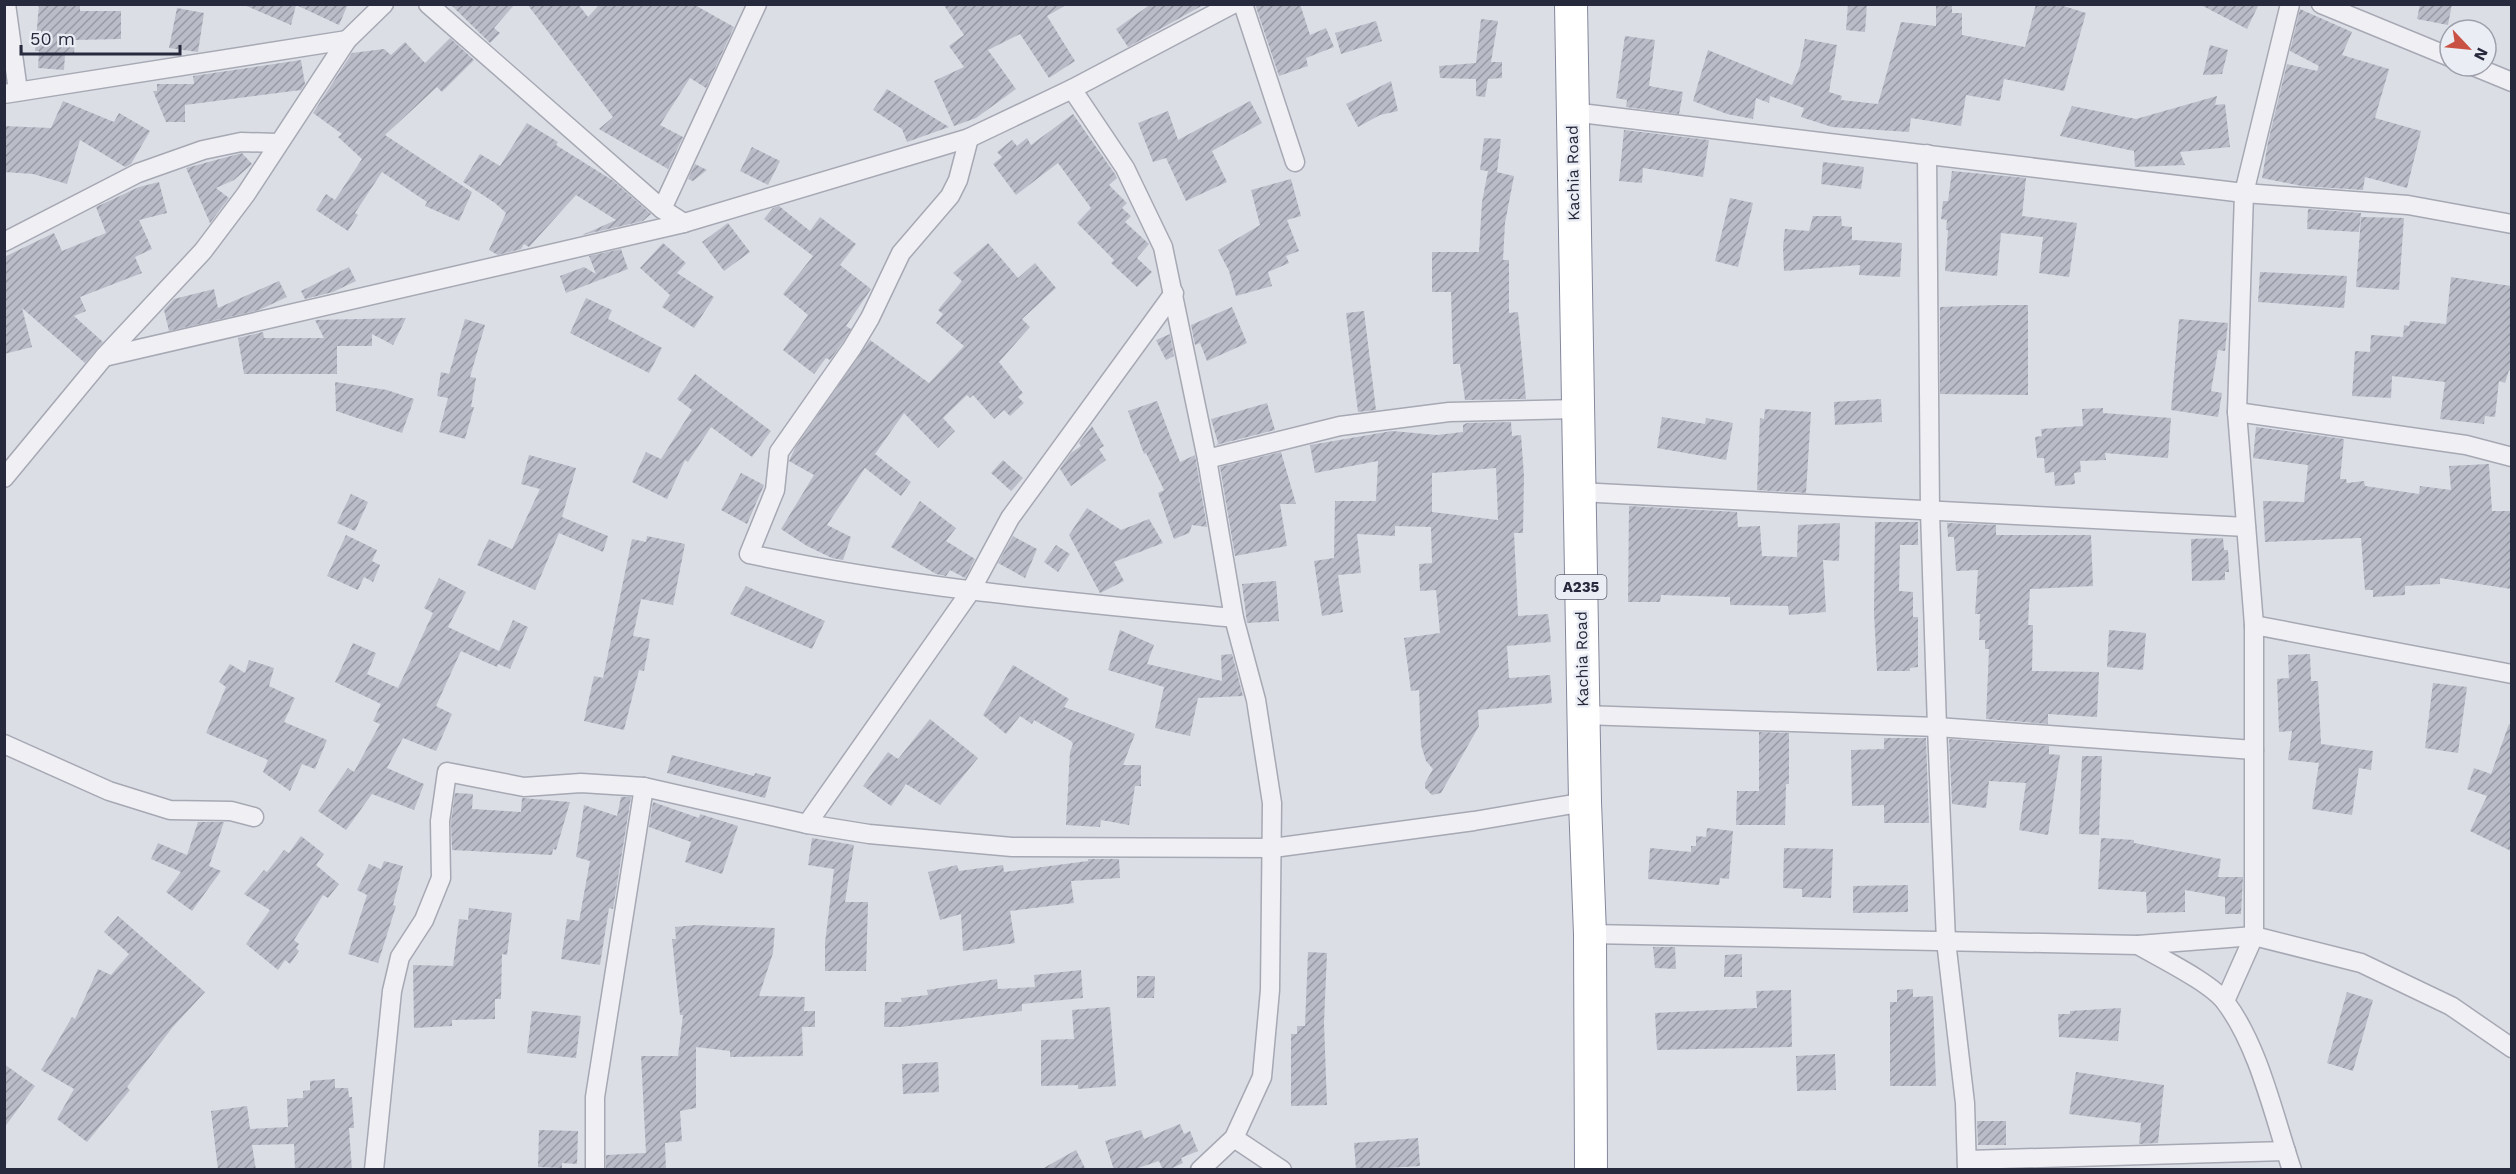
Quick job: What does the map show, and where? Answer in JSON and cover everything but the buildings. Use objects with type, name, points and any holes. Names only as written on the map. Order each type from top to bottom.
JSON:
[{"type":"highway","name":"Kachia Road","points":[[1571,4],[1583,716],[1590,934],[1591,1170]]},
{"type":"street","points":[[6,4],[11,92],[347,40]]},
{"type":"street","points":[[4,478],[104,357],[203,251],[246,194],[347,40],[384,4]]},
{"type":"street","points":[[428,4],[662,209],[684,223]]},
{"type":"street","points":[[662,209],[757,4]]},
{"type":"street","points":[[104,357],[684,223],[969,138],[1072,89],[1233,4]]},
{"type":"street","points":[[1243,4],[1295,162]]},
{"type":"street","points":[[2225,1001],[2254,936],[2254,626],[2237,412],[2244,193],[2290,4]]},
{"type":"street","points":[[2321,4],[2438,52]]},
{"type":"street","points":[[1072,89],[1125,168],[1163,247],[1207,459],[1234,618],[1257,700],[1272,803],[1270,990],[1262,1077],[1234,1138],[1200,1170]]},
{"type":"street","points":[[1572,112],[2244,193],[2408,205],[2511,224]]},
{"type":"street","points":[[969,138],[958,180],[950,196],[901,253],[870,318],[852,348],[779,452],[775,490],[749,554],[820,569],[970,592],[1234,618]]},
{"type":"street","points":[[4,242],[138,173],[203,150],[241,142],[278,143]]},
{"type":"street","points":[[1927,154],[1930,511],[1937,727],[1946,941],[1965,1104],[1967,1165],[2286,1151]]},
{"type":"street","points":[[807,824],[970,592],[1010,518],[1174,293]]},
{"type":"street","points":[[1207,459],[1351,424],[1449,412],[1578,409]]},
{"type":"street","points":[[2237,412],[2466,445],[2511,457]]},
{"type":"street","points":[[1579,492],[2246,527]]},
{"type":"street","points":[[2254,626],[2511,674]]},
{"type":"street","points":[[1583,716],[1937,727],[2254,750]]},
{"type":"street","points":[[4,744],[109,791],[170,810],[231,811],[255,817]]},
{"type":"street","points":[[374,1170],[392,992],[400,957],[424,920],[441,878],[440,821],[447,772],[524,787],[581,783],[644,788],[807,824],[868,834],[1012,847],[1273,848],[1474,821],[1585,802]]},
{"type":"street","points":[[595,1170],[595,1097],[606,1041],[644,788]]},
{"type":"street","points":[[1590,934],[2138,945],[2254,936],[2361,963],[2451,1006],[2511,1048]]},
{"type":"street","points":[[2138,945],[2196,979],[2225,1001],[2251,1050],[2292,1170]]},
{"type":"street","points":[[1234,1138],[1282,1170]]}]
